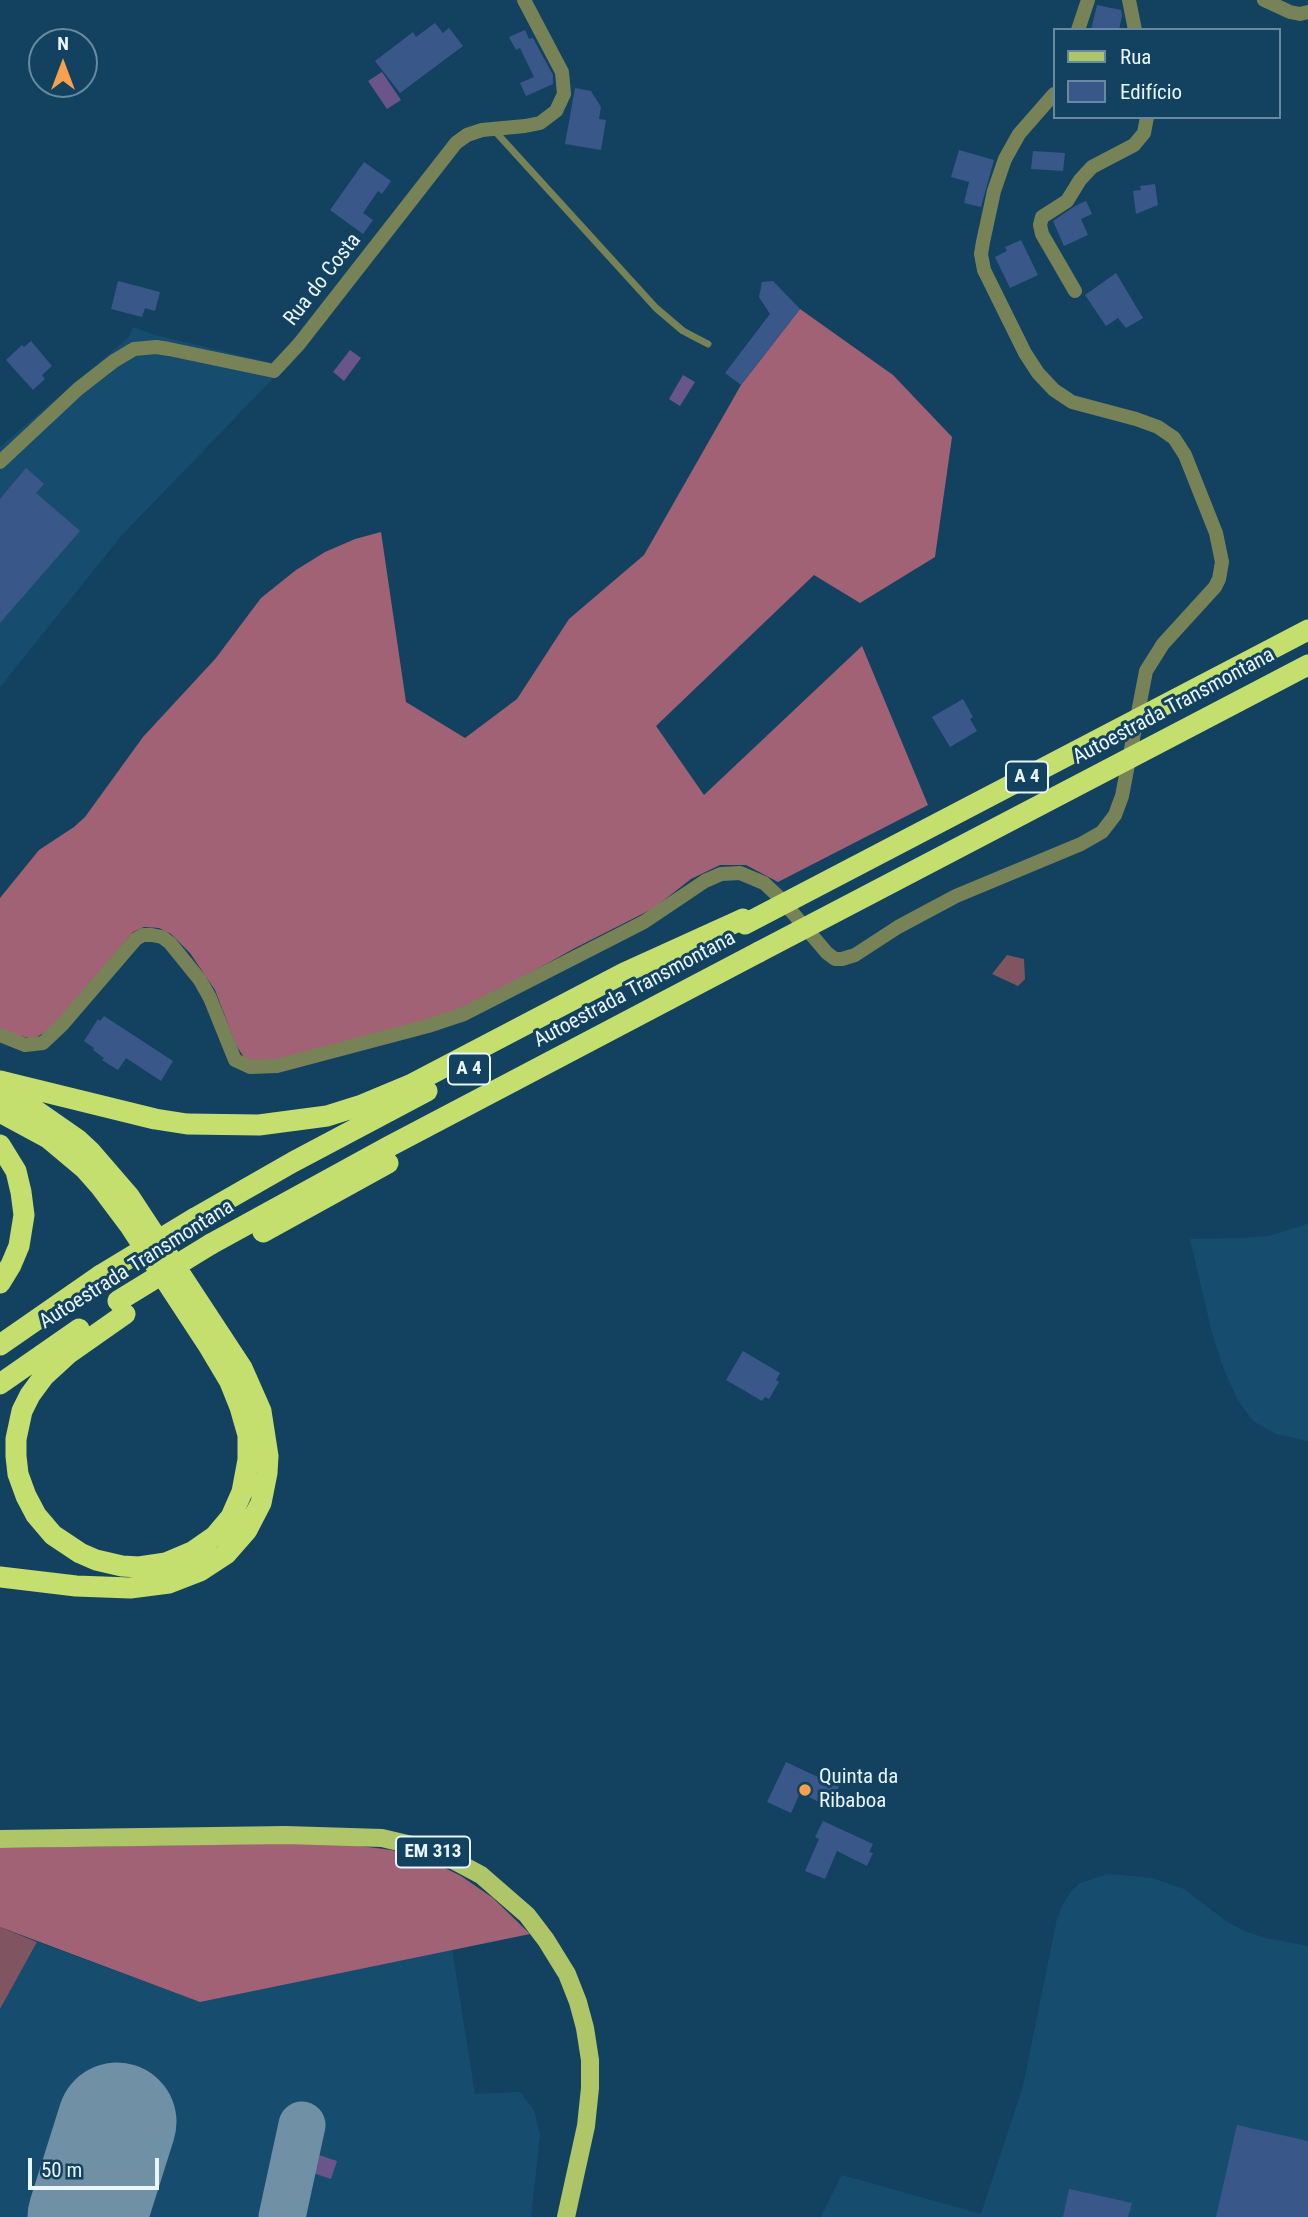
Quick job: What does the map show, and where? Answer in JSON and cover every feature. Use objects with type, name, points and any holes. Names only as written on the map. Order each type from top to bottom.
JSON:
[{"type":"highway","name":"Autoestrada Transmontana","points":[[0,1345],[101,1275],[293,1161],[744,922],[805,893],[1308,630]]},
{"type":"highway","name":"Autoestrada Transmontana","points":[[0,1384],[344,1170],[1308,665]]},
{"type":"highway","points":[[0,1081],[145,1117],[187,1124],[260,1125],[327,1116],[410,1085],[624,973],[744,922]]},
{"type":"highway","points":[[0,1093],[31,1107],[77,1139],[129,1196],[246,1376],[261,1411],[268,1456],[264,1490],[255,1517],[226,1554],[200,1571],[169,1583],[130,1588],[76,1586],[0,1577]]},
{"type":"highway","points":[[0,1112],[48,1138],[85,1169],[100,1186],[130,1226],[208,1345],[230,1382],[240,1407],[247,1435],[248,1460],[242,1492],[230,1517],[215,1536],[192,1552],[166,1563],[139,1567],[96,1560],[80,1553],[54,1535],[36,1515],[26,1496],[18,1474],[16,1456],[16,1439],[22,1411],[44,1376],[122,1307]]},
{"type":"highway","points":[[0,1145],[16,1171],[24,1215],[19,1246],[0,1283]]},
{"type":"main road","name":"EM 313","points":[[0,1839],[286,1835],[371,1837],[416,1846],[453,1860],[481,1875],[527,1915],[546,1940],[567,1975],[585,2028],[590,2060],[590,2088],[586,2126],[566,2217]]},
{"type":"street","name":"Rua do Costa","points":[[0,461],[78,389],[134,349],[169,349],[274,371],[456,143],[474,132],[540,123],[556,111],[564,94],[564,80],[524,0]]},
{"type":"street","points":[[1079,28],[1088,0]]},
{"type":"street","points":[[1129,0],[1135,28]]},
{"type":"street","points":[[1264,0],[1290,12],[1308,12]]},
{"type":"street","points":[[0,1035],[25,1045],[43,1043],[62,1025],[136,939],[143,935],[152,935],[170,943],[200,980],[235,1059],[250,1067],[277,1066],[464,1014],[644,922],[705,881],[721,874],[740,873],[764,883],[829,956],[842,959],[855,955],[898,927],[956,895],[1081,844],[1102,831],[1115,815],[1122,796],[1146,671],[1163,643],[1215,587],[1222,571],[1219,543],[1185,455],[1174,438],[1158,427],[1136,419],[1072,402],[1054,390],[1038,373],[1019,341],[984,270],[981,254],[983,242],[994,191],[1009,150],[1019,134],[1052,96]]},
{"type":"street","points":[[1075,291],[1042,234],[1040,220],[1044,214],[1067,201],[1092,167],[1134,145],[1144,133],[1147,119]]},
{"type":"lane","points":[[492,128],[656,308],[683,331],[708,344]]},
{"type":"shaded area","points":[[382,72],[401,100],[387,109],[368,81]]},
{"type":"shaded area","points":[[800,309],[893,375],[952,437],[935,557],[860,603],[814,575],[656,726],[704,795],[862,646],[928,805],[778,882],[746,865],[720,865],[691,879],[654,908],[476,1003],[429,1021],[298,1057],[259,1062],[245,1059],[236,1045],[215,990],[190,953],[171,934],[159,928],[144,927],[133,932],[51,1029],[33,1039],[0,1028],[0,898],[39,850],[85,817],[143,737],[216,658],[261,598],[296,570],[325,552],[355,539],[381,532],[406,702],[465,738],[517,699],[569,619],[644,555],[741,385]]},
{"type":"shaded area","points":[[133,327],[155,335],[285,366],[122,535],[0,687],[0,447],[129,337]]},
{"type":"shaded area","points":[[350,350],[361,358],[344,381],[333,372]]},
{"type":"shaded area","points":[[683,375],[695,382],[680,406],[669,399]]},
{"type":"shaded area","points":[[1007,955],[1024,959],[1025,979],[1018,986],[992,974]]},
{"type":"shaded area","points":[[1308,1224],[1308,1441],[1276,1434],[1253,1421],[1237,1399],[1212,1333],[1190,1239],[1268,1236]]},
{"type":"shaded area","points":[[315,1843],[392,1850],[445,1868],[493,1898],[530,1934],[200,2002],[0,1927],[0,1848]]},
{"type":"shaded area","points":[[1108,1874],[1152,1878],[1184,1889],[1226,1921],[1244,1931],[1308,1946],[1308,2217],[821,2217],[842,2175],[981,2214],[1023,2086],[1057,1919],[1072,1890],[1080,1883]]},
{"type":"shaded area","points":[[0,1927],[37,1942],[0,2009]]},
{"type":"shaded area","points":[[37,1942],[200,2002],[452,1949],[475,2094],[520,2092],[534,2110],[540,2135],[531,2217],[0,2217],[0,2009]]},
{"type":"shaded area","points":[[319,2155],[337,2161],[331,2179],[313,2173]]},
{"type":"building","points":[[1097,5],[1121,10],[1119,28],[1091,28]]},
{"type":"building","points":[[435,23],[443,33],[449,28],[463,46],[400,93],[375,61],[413,32],[416,37]]},
{"type":"building","points":[[525,30],[529,39],[533,38],[553,75],[553,84],[526,96],[520,83],[534,77],[520,48],[516,50],[509,37]]},
{"type":"building","points":[[575,88],[591,91],[601,107],[599,119],[606,120],[601,150],[565,144]]},
{"type":"building","points":[[959,150],[994,160],[981,207],[964,203],[969,182],[951,177]]},
{"type":"building","points":[[1033,151],[1065,153],[1063,171],[1031,169]]},
{"type":"building","points":[[364,162],[391,181],[382,194],[378,191],[363,213],[373,220],[363,234],[330,210]]},
{"type":"building","points":[[1155,184],[1158,205],[1136,214],[1133,191],[1141,190],[1140,186]]},
{"type":"building","points":[[1086,201],[1092,214],[1081,219],[1088,235],[1064,246],[1053,221]]},
{"type":"building","points":[[1021,240],[1038,275],[1010,288],[995,257],[1007,251],[1005,247]]},
{"type":"building","points":[[1116,273],[1143,318],[1126,328],[1118,318],[1106,326],[1085,295]]},
{"type":"building","points":[[118,281],[160,292],[155,311],[145,308],[142,317],[111,309]]},
{"type":"building","points":[[773,281],[800,309],[741,385],[725,373],[770,314],[759,297],[762,282]]},
{"type":"building","points":[[31,341],[52,366],[42,375],[45,379],[33,390],[6,360],[22,345],[24,347]]},
{"type":"building","points":[[26,468],[44,484],[36,493],[80,531],[0,623],[0,499]]},
{"type":"building","points":[[963,699],[977,731],[950,747],[932,717]]},
{"type":"building","points":[[104,1016],[173,1061],[161,1081],[126,1058],[118,1070],[102,1060],[104,1058],[84,1041],[98,1019],[100,1021]]},
{"type":"building","points":[[743,1351],[780,1373],[776,1380],[779,1382],[769,1399],[765,1397],[762,1401],[726,1380]]},
{"type":"building","name":"Quinta da Ribaboa","points":[[786,1762],[839,1787],[830,1807],[800,1793],[791,1813],[767,1802]]},
{"type":"building","points":[[823,1821],[873,1844],[869,1852],[873,1853],[867,1866],[837,1851],[825,1879],[805,1871],[819,1839],[815,1837]]},
{"type":"building","points":[[1237,2125],[1308,2141],[1308,2217],[1216,2217]]},
{"type":"building","points":[[1069,2189],[1132,2203],[1128,2217],[1063,2217]]},
{"type":"taxiway","points":[[282,2217],[302,2125]]},
{"type":"taxiway","points":[[89,2211],[93,2217]]},
{"type":"runway","points":[[87,2217],[117,2122]]},
{"type":"place","name":"Quinta da Ribaboa","points":[[805,1790]]}]
